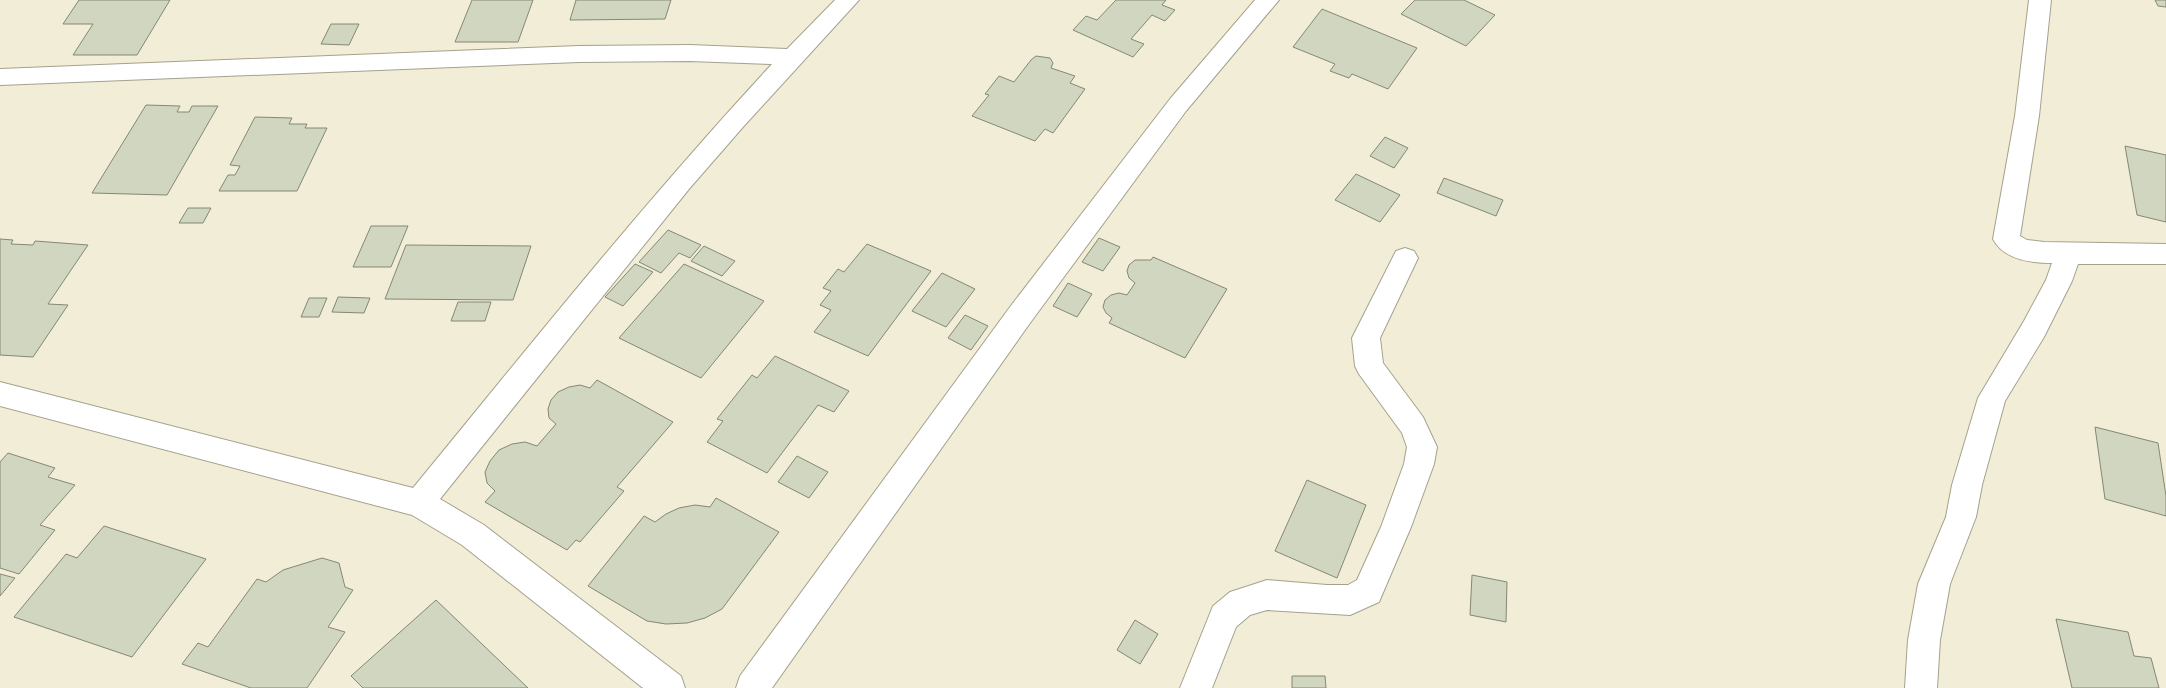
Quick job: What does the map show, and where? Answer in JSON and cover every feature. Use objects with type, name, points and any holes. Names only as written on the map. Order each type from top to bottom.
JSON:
[{"type":"street","points":[[419,503],[697,162],[792,57],[848,0]]},
{"type":"street","points":[[752,688],[1020,315],[1178,106],[1268,0]]},
{"type":"street","points":[[2040,0],[2028,116],[2006,239],[2012,246],[2022,250],[2069,253],[2166,254]]},
{"type":"street","points":[[0,77],[579,54],[690,53],[792,57]]},
{"type":"street","points":[[1921,688],[1924,640],[1934,584],[1962,517],[1967,485],[1992,398],[2034,330],[2059,281],[2069,253]]},
{"type":"street","points":[[1196,688],[1224,617],[1241,602],[1267,595],[1350,600],[1368,591],[1396,527],[1419,464],[1422,447],[1413,426],[1369,366],[1366,353],[1366,338],[1405,258]]},
{"type":"street","points":[[0,394],[419,503],[473,535],[669,688]]},
{"type":"building","points":[[79,0],[170,0],[137,55],[73,55],[93,24],[63,24]]},
{"type":"building","points":[[472,0],[533,0],[518,42],[455,42]]},
{"type":"building","points":[[576,0],[671,0],[665,19],[570,20]]},
{"type":"building","points":[[1116,0],[1166,0],[1162,5],[1175,10],[1165,21],[1152,15],[1131,39],[1144,44],[1133,57],[1073,30],[1086,16],[1097,20]]},
{"type":"building","points":[[1415,0],[1464,0],[1495,15],[1466,46],[1401,14]]},
{"type":"building","points":[[2155,0],[2166,0],[2166,7],[2158,6]]},
{"type":"building","points":[[1322,9],[1417,48],[1388,89],[1352,74],[1349,78],[1330,71],[1335,64],[1293,47]]},
{"type":"building","points":[[331,24],[359,24],[349,45],[321,44]]},
{"type":"building","points":[[1036,56],[1050,58],[1053,63],[1051,68],[1075,76],[1070,83],[1085,89],[1053,133],[1045,129],[1035,141],[972,116],[989,95],[985,94],[999,76],[1014,82]]},
{"type":"building","points":[[146,105],[180,106],[177,112],[189,112],[192,106],[218,106],[167,195],[92,193]]},
{"type":"building","points":[[255,117],[292,118],[289,124],[307,124],[305,128],[327,128],[297,191],[219,191],[228,175],[235,175],[240,166],[230,165]]},
{"type":"building","points":[[1385,137],[1408,148],[1394,168],[1370,156]]},
{"type":"building","points":[[2125,146],[2166,155],[2166,222],[2137,215]]},
{"type":"building","points":[[1356,174],[1400,195],[1380,222],[1335,200]]},
{"type":"building","points":[[1444,178],[1503,200],[1496,216],[1437,193]]},
{"type":"building","points":[[188,208],[211,208],[203,223],[179,223]]},
{"type":"building","points":[[371,226],[408,226],[391,267],[353,267]]},
{"type":"building","points":[[668,230],[701,245],[690,258],[679,253],[661,273],[639,262]]},
{"type":"building","points":[[1099,238],[1120,247],[1103,271],[1082,262]]},
{"type":"building","points":[[0,239],[13,240],[11,244],[33,245],[35,241],[88,245],[48,304],[68,305],[33,357],[0,355]]},
{"type":"building","points":[[867,244],[931,271],[868,356],[814,332],[831,310],[820,305],[831,291],[823,288],[838,269],[844,272]]},
{"type":"building","points":[[406,245],[531,246],[513,300],[385,299]]},
{"type":"building","points":[[704,246],[735,261],[722,276],[691,261]]},
{"type":"building","points":[[1153,257],[1227,289],[1185,358],[1109,323],[1112,318],[1103,307],[1105,300],[1111,295],[1119,293],[1127,295],[1135,283],[1129,278],[1127,271],[1129,265],[1135,260],[1151,260]]},
{"type":"building","points":[[635,264],[653,272],[623,306],[605,297]]},
{"type":"building","points":[[684,264],[764,301],[701,378],[619,338]]},
{"type":"building","points":[[942,273],[975,289],[946,327],[912,311]]},
{"type":"building","points":[[1068,283],[1092,294],[1077,317],[1053,306]]},
{"type":"building","points":[[338,297],[370,298],[364,313],[332,312]]},
{"type":"building","points":[[309,298],[327,298],[319,317],[301,317]]},
{"type":"building","points":[[458,302],[491,302],[485,321],[451,321]]},
{"type":"building","points":[[965,315],[988,326],[971,350],[948,338]]},
{"type":"building","points":[[775,356],[849,391],[834,412],[818,405],[767,473],[707,442],[723,421],[717,419],[752,375],[757,378]]},
{"type":"building","points":[[597,380],[673,422],[617,487],[624,491],[580,542],[576,540],[567,550],[485,502],[495,491],[487,483],[485,472],[490,461],[499,450],[512,444],[525,442],[537,446],[556,424],[549,418],[548,409],[551,400],[558,392],[580,385],[590,388]]},
{"type":"building","points":[[2095,427],[2158,443],[2166,496],[2166,516],[2105,499]]},
{"type":"building","points":[[8,453],[55,468],[48,477],[75,485],[40,525],[55,530],[19,574],[0,568],[0,462]]},
{"type":"building","points":[[797,456],[828,472],[809,498],[778,482]]},
{"type":"building","points":[[1307,480],[1366,505],[1337,578],[1275,551]]},
{"type":"building","points":[[716,498],[779,532],[722,609],[705,618],[687,623],[666,624],[647,621],[588,586],[644,516],[655,522],[679,508],[695,505],[710,507]]},
{"type":"building","points":[[104,526],[206,559],[132,657],[14,617],[66,554],[77,558]]},
{"type":"building","points":[[322,558],[339,563],[345,587],[353,590],[328,627],[345,632],[307,688],[251,688],[182,664],[198,643],[208,647],[257,579],[266,582],[283,570]]},
{"type":"building","points":[[0,574],[15,578],[0,596]]},
{"type":"building","points":[[1472,575],[1507,582],[1506,622],[1470,615]]},
{"type":"building","points":[[436,600],[528,688],[363,688],[351,676]]},
{"type":"building","points":[[2056,619],[2128,632],[2134,656],[2151,658],[2159,688],[2072,688]]},
{"type":"building","points":[[1135,620],[1158,634],[1140,664],[1117,650]]},
{"type":"building","points":[[1292,676],[1325,676],[1326,688],[1292,688]]}]
